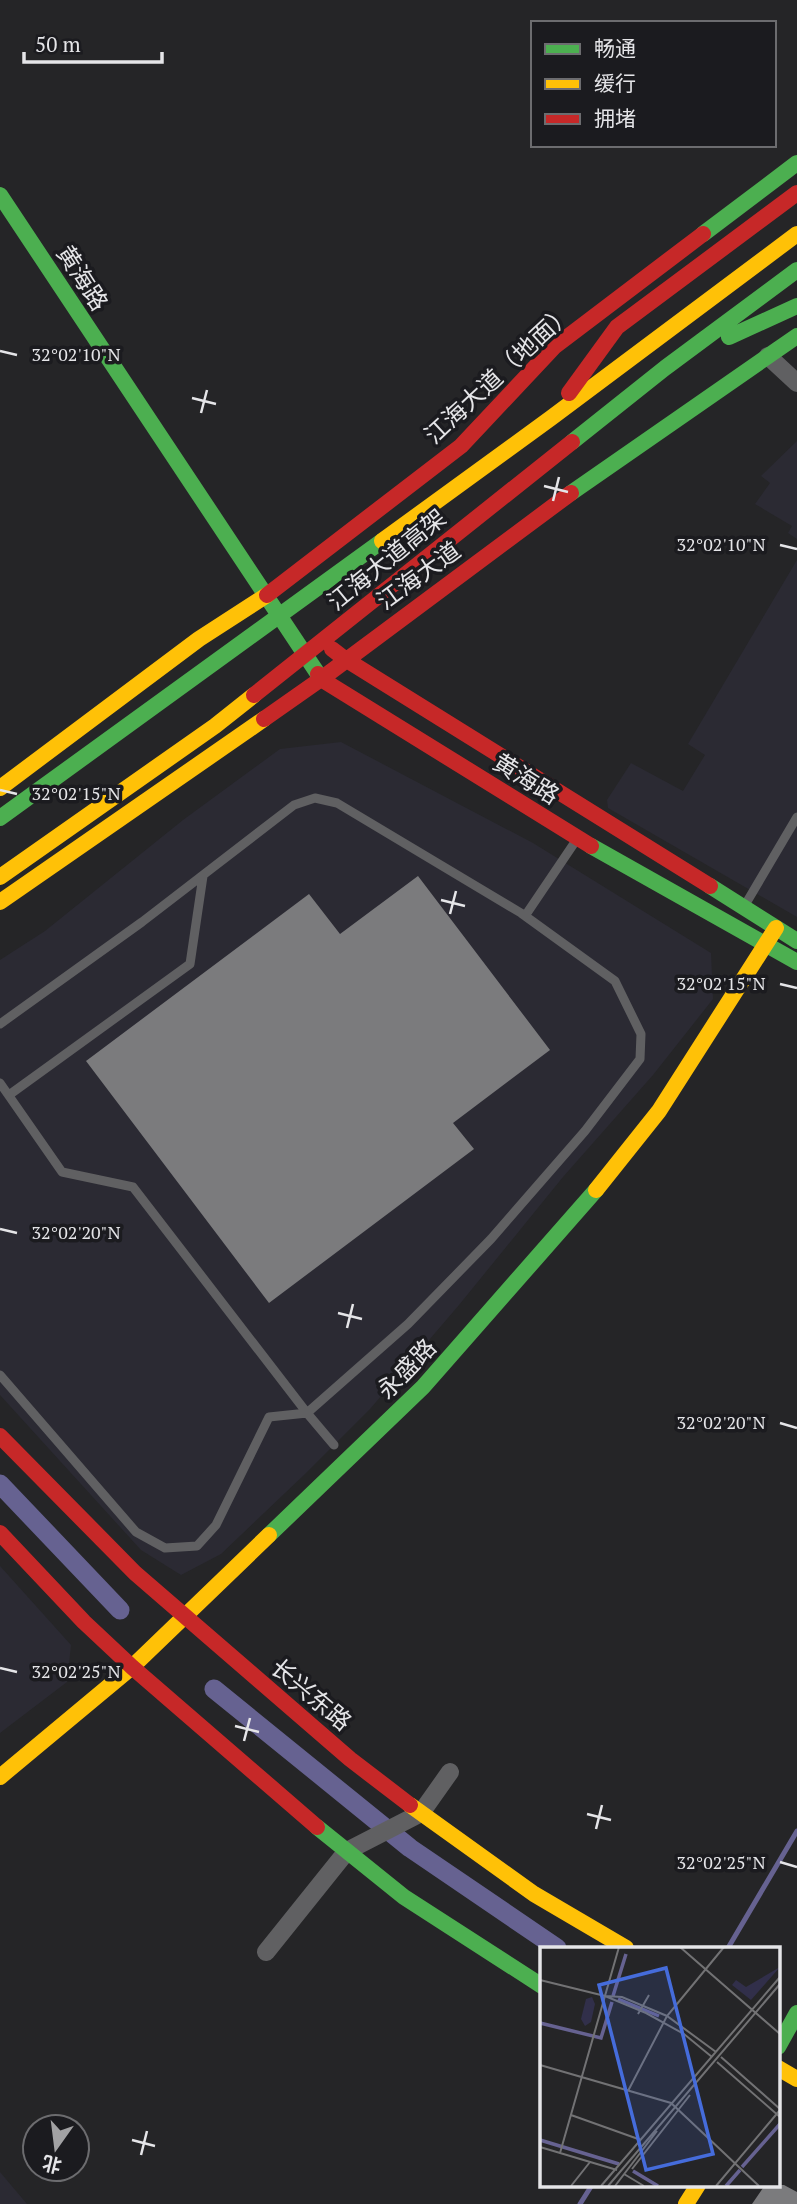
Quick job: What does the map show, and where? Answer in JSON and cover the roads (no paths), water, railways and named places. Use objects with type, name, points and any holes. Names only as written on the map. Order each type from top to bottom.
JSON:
[{"type":"main road","name":"江海大道（地面）","points":[[267,595],[460,446],[554,347],[797,163]]},
{"type":"main road","points":[[551,418],[617,327],[797,193]]},
{"type":"main road","name":"黄海路","points":[[0,195],[321,679],[577,838],[797,962]]},
{"type":"main road","name":"江海大道高架","points":[[0,818],[551,418],[797,234]]},
{"type":"main road","name":"江海大道高架","points":[[0,877],[215,726],[664,368],[797,270]]},
{"type":"main road","points":[[664,368],[797,306]]},
{"type":"main road","name":"江海大道","points":[[0,902],[321,679],[542,513],[797,336]]},
{"type":"main road","name":"黄海路","points":[[267,595],[345,659],[797,941]]},
{"type":"main road","points":[[0,788],[199,639],[267,595]]},
{"type":"main road","name":"永盛路","points":[[0,1777],[132,1667],[423,1387],[582,1208],[659,1111],[776,929]]},
{"type":"main road","name":"长兴东路","points":[[0,1436],[135,1573],[350,1759],[534,1894],[624,1947]]},
{"type":"main road","points":[[0,1533],[84,1622],[132,1667],[347,1851],[404,1897],[540,1985]]},
{"type":"main road","points":[[780,2043],[797,2013]]},
{"type":"main road","points":[[780,2069],[797,2079]]},
{"type":"main road","points":[[686,2204],[697,2186]]},
{"type":"street","points":[[768,356],[797,383]]},
{"type":"street","points":[[266,1952],[347,1851],[421,1813],[450,1772]]},
{"type":"lane","points":[[0,1024],[203,876],[294,805],[316,798],[337,803],[525,916],[615,981],[641,1034],[640,1059],[585,1131],[491,1239],[408,1324],[307,1413],[269,1417],[216,1525],[197,1546],[165,1548],[136,1532],[0,1375]]},
{"type":"lane","points":[[734,925],[797,817]]},
{"type":"lane","points":[[525,916],[577,838]]},
{"type":"lane","points":[[9,1095],[190,964],[203,876]]},
{"type":"lane","points":[[0,1083],[62,1172],[133,1187],[334,1445]]},
{"type":"waterway","points":[[0,1484],[120,1610]]},
{"type":"waterway","points":[[214,1689],[410,1848],[556,1947]]},
{"type":"waterway","points":[[729,1947],[797,1831]]},
{"type":"waterway","points":[[580,2204],[591,2186]]}]
